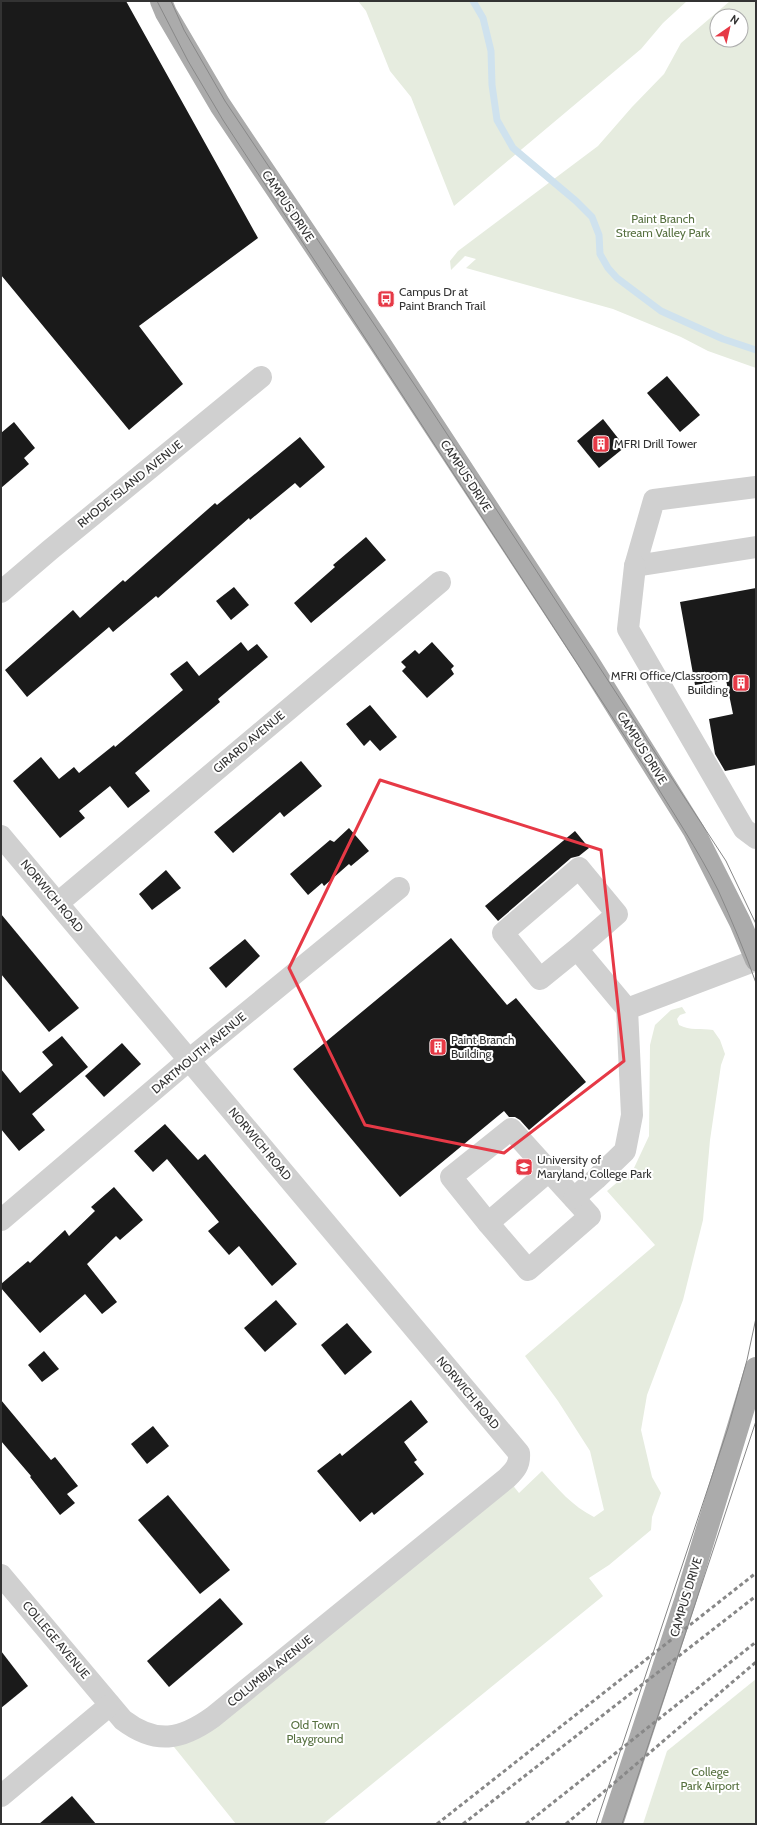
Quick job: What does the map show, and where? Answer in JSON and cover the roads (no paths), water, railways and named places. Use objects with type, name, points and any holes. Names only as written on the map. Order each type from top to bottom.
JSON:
[{"type":"main road","name":"CAMPUS DRIVE","points":[[161,1],[166,13],[220,105],[377,340],[586,658],[694,831],[740,922],[756,960]]},
{"type":"main road","name":"CAMPUS DRIVE","points":[[612,1824],[684,1601],[756,1368]]},
{"type":"street","name":"RHODE ISLAND AVENUE","points":[[1,592],[261,377]]},
{"type":"street","points":[[752,830],[628,629],[635,566],[654,500],[756,487]]},
{"type":"street","points":[[635,566],[756,547]]},
{"type":"street","name":"GIRARD AVENUE","points":[[58,903],[440,582]]},
{"type":"street","name":"NORWICH ROAD","points":[[1,836],[519,1453]]},
{"type":"street","points":[[579,868],[617,914],[577,950],[540,979],[503,933],[579,868]]},
{"type":"street","name":"DARTMOUTH AVENUE","points":[[4,1210],[399,888]]},
{"type":"street","points":[[574,1198],[596,1179],[624,1151],[632,1115],[627,1009],[577,950]]},
{"type":"street","points":[[627,1009],[756,960]]},
{"type":"street","points":[[511,1129],[550,1171],[590,1216],[528,1270],[451,1178],[511,1129]]},
{"type":"street","points":[[488,1223],[550,1171]]},
{"type":"street","name":"COLUMBIA AVENUE","points":[[110,1705],[123,1720],[136,1730],[152,1736],[166,1737],[181,1734],[197,1728],[213,1717],[507,1478],[516,1470],[520,1461],[519,1453]]},
{"type":"street","name":"COLLEGE AVENUE","points":[[1,1575],[110,1705]]},
{"type":"street","points":[[1,1796],[110,1705]]},
{"type":"waterway","points":[[473,1],[483,18],[491,51],[492,85],[497,120],[513,148],[576,201],[592,217],[599,235],[600,254],[608,268],[617,278],[661,311],[723,339],[756,350]]},
{"type":"tram line","points":[[157,1],[188,61],[223,120],[648,772],[702,860],[718,890],[756,983]]},
{"type":"tram line","points":[[171,1],[184,30],[225,101],[430,408],[726,861],[756,924]]},
{"type":"tram line","points":[[596,1824],[728,1428],[747,1360],[756,1318]]},
{"type":"tram line","points":[[622,1824],[756,1421]]},
{"type":"railway","points":[[437,1824],[756,1573]]},
{"type":"railway","points":[[463,1824],[756,1596]]},
{"type":"railway","points":[[526,1824],[756,1642]]},
{"type":"railway","points":[[566,1824],[756,1662]]},
{"type":"place","name":"Campus Dr at Paint Branch Trail","points":[[386,299]]},
{"type":"place","name":"MFRI Drill Tower","points":[[601,444]]},
{"type":"place","name":"MFRI Office/Classroom Building","points":[[741,683]]},
{"type":"place","name":"Paint Branch Building","points":[[438,1047]]},
{"type":"place","name":"University of Maryland, College Park","points":[[524,1167]]},
{"type":"park label","name":"Paint Branch Stream Valley Park","points":[[663,226]]},
{"type":"park label","name":"Old Town Playground","points":[[315,1732]]},
{"type":"park label","name":"College Park Airport","points":[[710,1779]]}]
